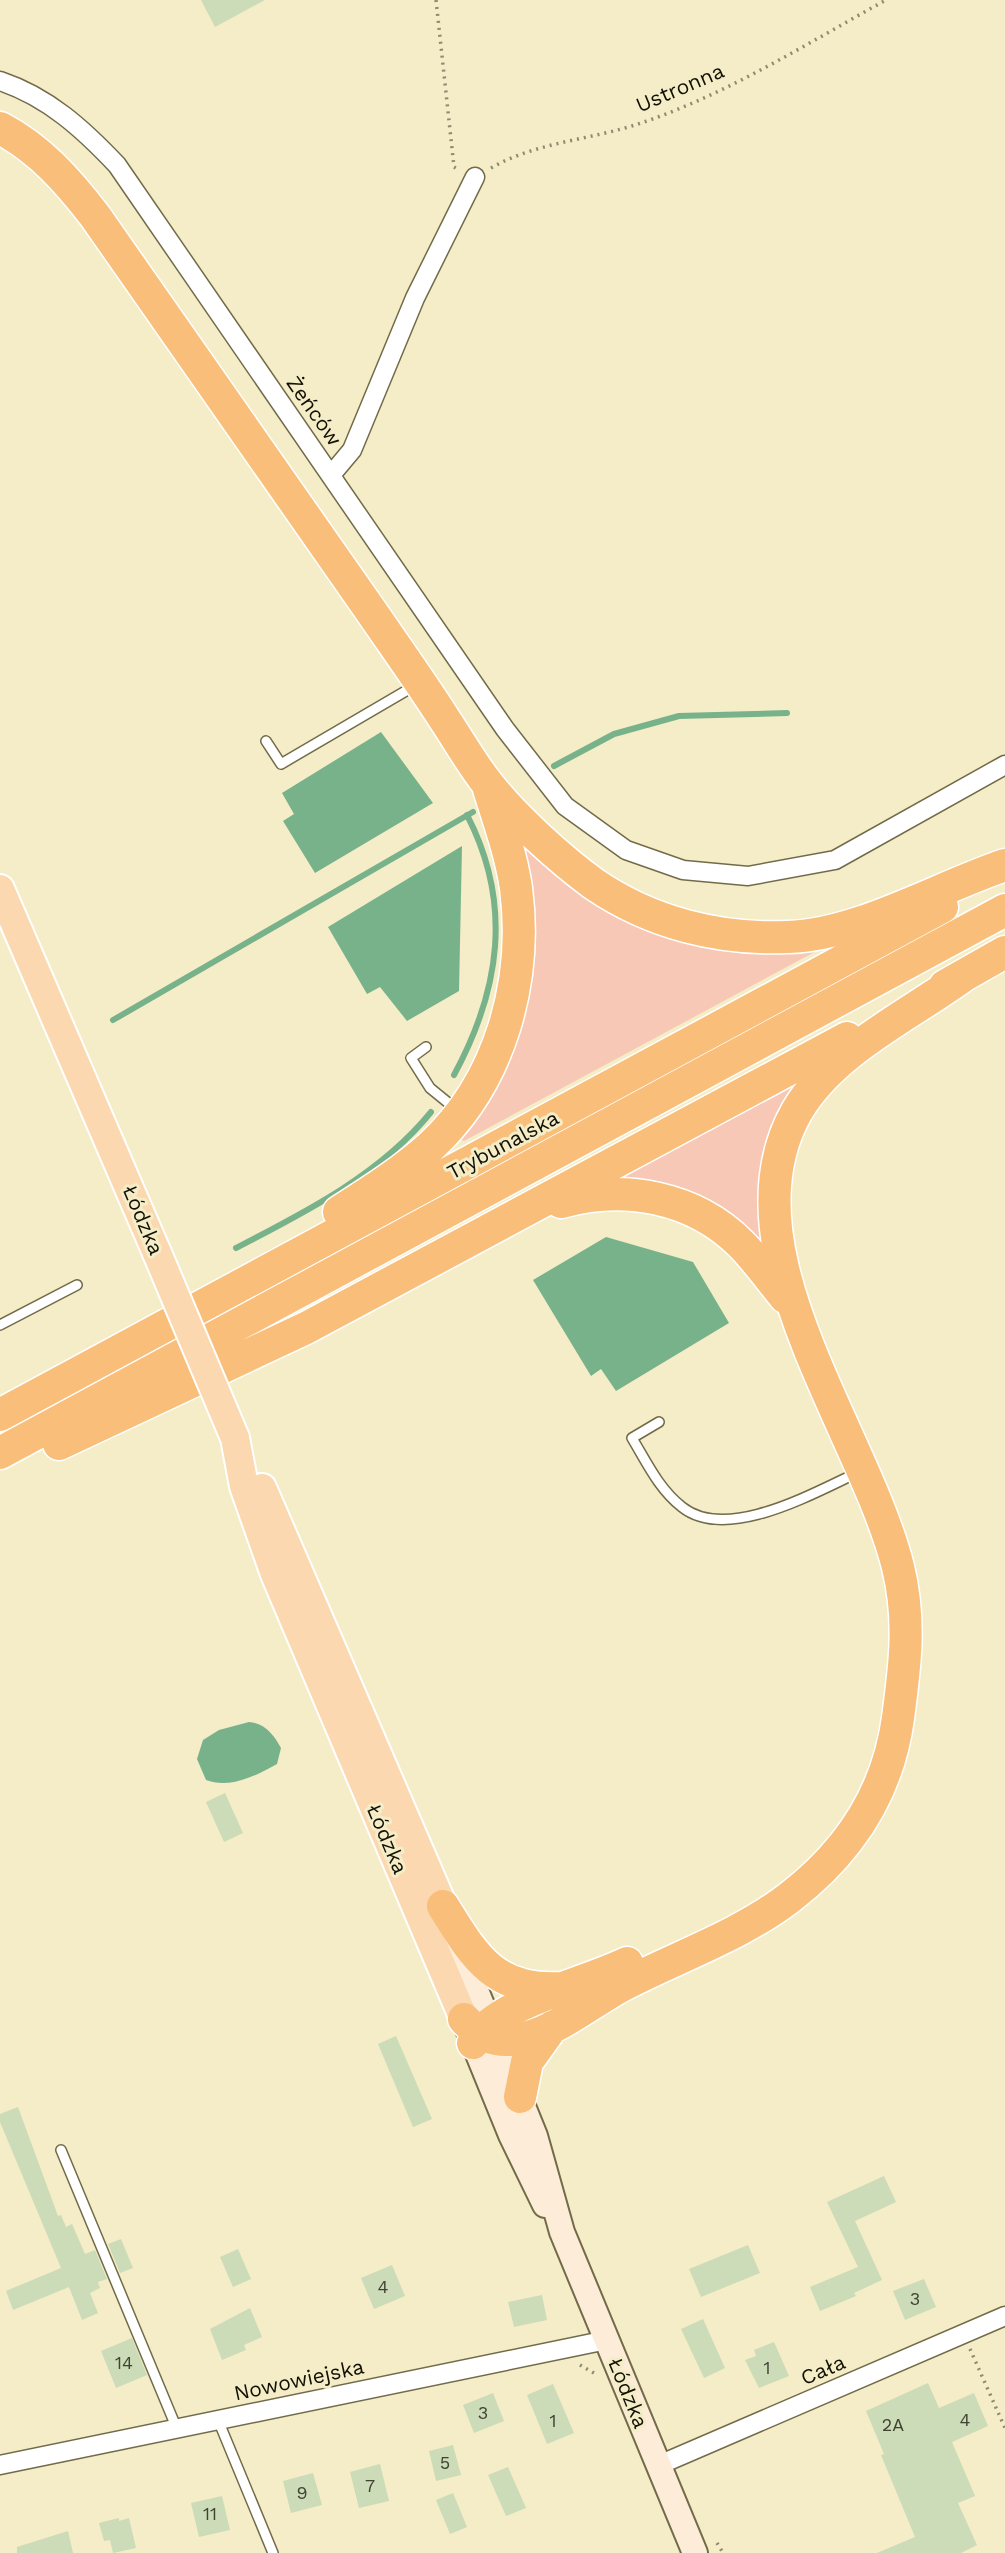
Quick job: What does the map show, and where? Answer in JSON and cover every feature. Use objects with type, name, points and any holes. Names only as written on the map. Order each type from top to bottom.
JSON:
[{"type":"highway","points":[[0,128],[22,140],[43,157],[71,185],[95,216],[420,682],[488,785],[549,845],[594,884],[629,905],[664,920],[707,932],[789,937],[818,934],[873,919],[956,881],[1005,865]]},
{"type":"highway","points":[[206,1305],[405,1169],[461,1113],[481,1081],[498,1042],[517,977],[520,934],[515,886],[488,785]]},
{"type":"highway","name":"Trybunalska","points":[[0,1415],[911,925],[1005,871]]},
{"type":"highway","name":"Trybunalska","points":[[0,1453],[1005,910]]},
{"type":"highway","points":[[0,1468],[42,1452],[306,1328],[1005,952]]},
{"type":"highway","points":[[480,2032],[525,2039],[552,2027],[623,1985],[755,1921],[818,1873],[868,1811],[895,1749],[907,1662],[905,1605],[891,1541],[793,1307],[777,1247],[772,1203],[775,1168],[794,1116],[814,1086],[839,1059],[963,976]]},
{"type":"highway","points":[[510,1219],[573,1199],[595,1195],[629,1194],[668,1201],[701,1215],[740,1242],[793,1307]]},
{"type":"highway","points":[[480,2032],[508,2013],[747,1908],[778,1883],[850,1800],[898,1719]]},
{"type":"highway","points":[[443,1906],[475,1957],[497,1974],[530,1986],[573,1986]]},
{"type":"highway","points":[[520,2097],[530,2055],[552,2027]]},
{"type":"main road","name":"Łódzka","points":[[0,889],[235,1437],[264,1492],[443,1906],[480,2032],[531,2179],[562,2232]]},
{"type":"main road","name":"Łódzka","points":[[235,1437],[244,1486],[275,1574],[480,2032],[520,2097],[542,2158],[562,2232],[695,2553]]},
{"type":"street","name":"Żeńców","points":[[0,80],[38,98],[72,120],[117,166],[331,475],[352,450],[415,298],[475,177]]},
{"type":"street","points":[[331,475],[505,729],[565,806],[626,850],[683,870],[748,876],[835,860],[1005,765]]},
{"type":"street","name":"Cała","points":[[659,2465],[1005,2316]]},
{"type":"street","name":"Nowowiejska","points":[[0,2465],[607,2340]]},
{"type":"lane","points":[[266,741],[281,764],[420,682]]},
{"type":"lane","points":[[426,1047],[411,1058],[430,1088],[461,1113]]},
{"type":"lane","points":[[0,1325],[76,1285]]},
{"type":"lane","points":[[659,1422],[632,1438],[660,1485],[684,1509],[713,1520],[747,1518],[780,1507],[863,1470]]},
{"type":"lane","points":[[61,2150],[177,2429]]},
{"type":"lane","points":[[218,2420],[273,2553]]},
{"type":"path","points":[[436,0],[454,167],[475,177]]},
{"type":"path","name":"Ustronna","points":[[475,177],[513,155],[639,124],[748,76],[886,0]]},
{"type":"path","points":[[964,2334],[1005,2428]]},
{"type":"shaded area","points":[[381,732],[433,803],[315,873],[283,821],[294,814],[282,793]]},
{"type":"shaded area","points":[[520,833],[582,895],[664,932],[822,948],[464,1141],[457,1137],[523,1010],[535,942]]},
{"type":"shaded area","points":[[462,846],[459,991],[407,1021],[380,987],[367,994],[328,927]]},
{"type":"shaded area","points":[[793,1084],[796,1085],[765,1249],[613,1180]]},
{"type":"shaded area","points":[[606,1237],[693,1262],[729,1323],[616,1391],[601,1369],[591,1376],[533,1280]]},
{"type":"shaded area","points":[[249,1722],[268,1730],[281,1748],[277,1764],[251,1777],[233,1782],[206,1780],[197,1759],[203,1740],[219,1730]]},
{"type":"building","points":[[201,0],[265,0],[215,27]]},
{"type":"building","points":[[225,1793],[243,1833],[224,1842],[206,1802]]},
{"type":"building","points":[[396,2036],[432,2119],[413,2127],[378,2044]]},
{"type":"building","points":[[18,2107],[58,2216],[61,2215],[66,2227],[72,2224],[85,2254],[95,2250],[107,2279],[98,2282],[100,2288],[90,2293],[98,2313],[82,2320],[69,2287],[13,2310],[6,2291],[61,2268],[0,2122],[0,2114]]},
{"type":"building","points":[[884,2176],[896,2202],[855,2221],[882,2280],[854,2293],[856,2296],[820,2311],[810,2287],[858,2267],[827,2202]]},
{"type":"building","points":[[121,2239],[133,2268],[120,2273],[108,2244]]},
{"type":"building","points":[[748,2245],[760,2273],[701,2297],[689,2269]]},
{"type":"building","points":[[238,2249],[251,2279],[233,2287],[220,2257]]},
{"type":"building","points":[[392,2265],[405,2296],[374,2309],[361,2278]]},
{"type":"building","points":[[924,2279],[936,2307],[905,2320],[893,2291]]},
{"type":"building","points":[[542,2295],[547,2320],[514,2327],[508,2302]]},
{"type":"building","points":[[250,2308],[262,2337],[244,2345],[246,2350],[222,2360],[210,2329]]},
{"type":"building","points":[[703,2319],[725,2368],[704,2378],[681,2329]]},
{"type":"building","points":[[132,2338],[147,2375],[116,2388],[101,2351]]},
{"type":"building","points":[[774,2342],[789,2376],[759,2388],[745,2360],[756,2356],[754,2350]]},
{"type":"building","points":[[928,2383],[939,2408],[974,2393],[988,2426],[952,2442],[975,2496],[958,2503],[977,2545],[961,2553],[877,2553],[915,2537],[866,2411]]},
{"type":"building","points":[[553,2384],[574,2433],[547,2444],[527,2395]]},
{"type":"building","points":[[493,2393],[504,2421],[474,2433],[463,2405]]},
{"type":"building","points":[[453,2445],[461,2475],[436,2481],[429,2451]]},
{"type":"building","points":[[380,2464],[389,2501],[359,2508],[350,2472]]},
{"type":"building","points":[[508,2467],[526,2508],[506,2516],[488,2475]]},
{"type":"building","points":[[313,2473],[322,2505],[291,2513],[283,2481]]},
{"type":"building","points":[[453,2493],[467,2527],[450,2534],[436,2500]]},
{"type":"building","points":[[222,2496],[230,2530],[199,2537],[191,2503]]},
{"type":"building","points":[[119,2518],[119,2521],[129,2518],[136,2548],[113,2553],[110,2540],[104,2541],[99,2523]]},
{"type":"building","points":[[68,2531],[73,2553],[17,2553],[17,2547]]},
{"type":"waterway","points":[[554,766],[614,734],[679,716],[787,713]]},
{"type":"waterway","points":[[113,1020],[473,812]]},
{"type":"waterway","points":[[454,1075],[482,1011],[495,946],[491,881],[482,848],[467,815]]},
{"type":"waterway","points":[[236,1248],[289,1220],[366,1173],[411,1134],[431,1112]]}]
